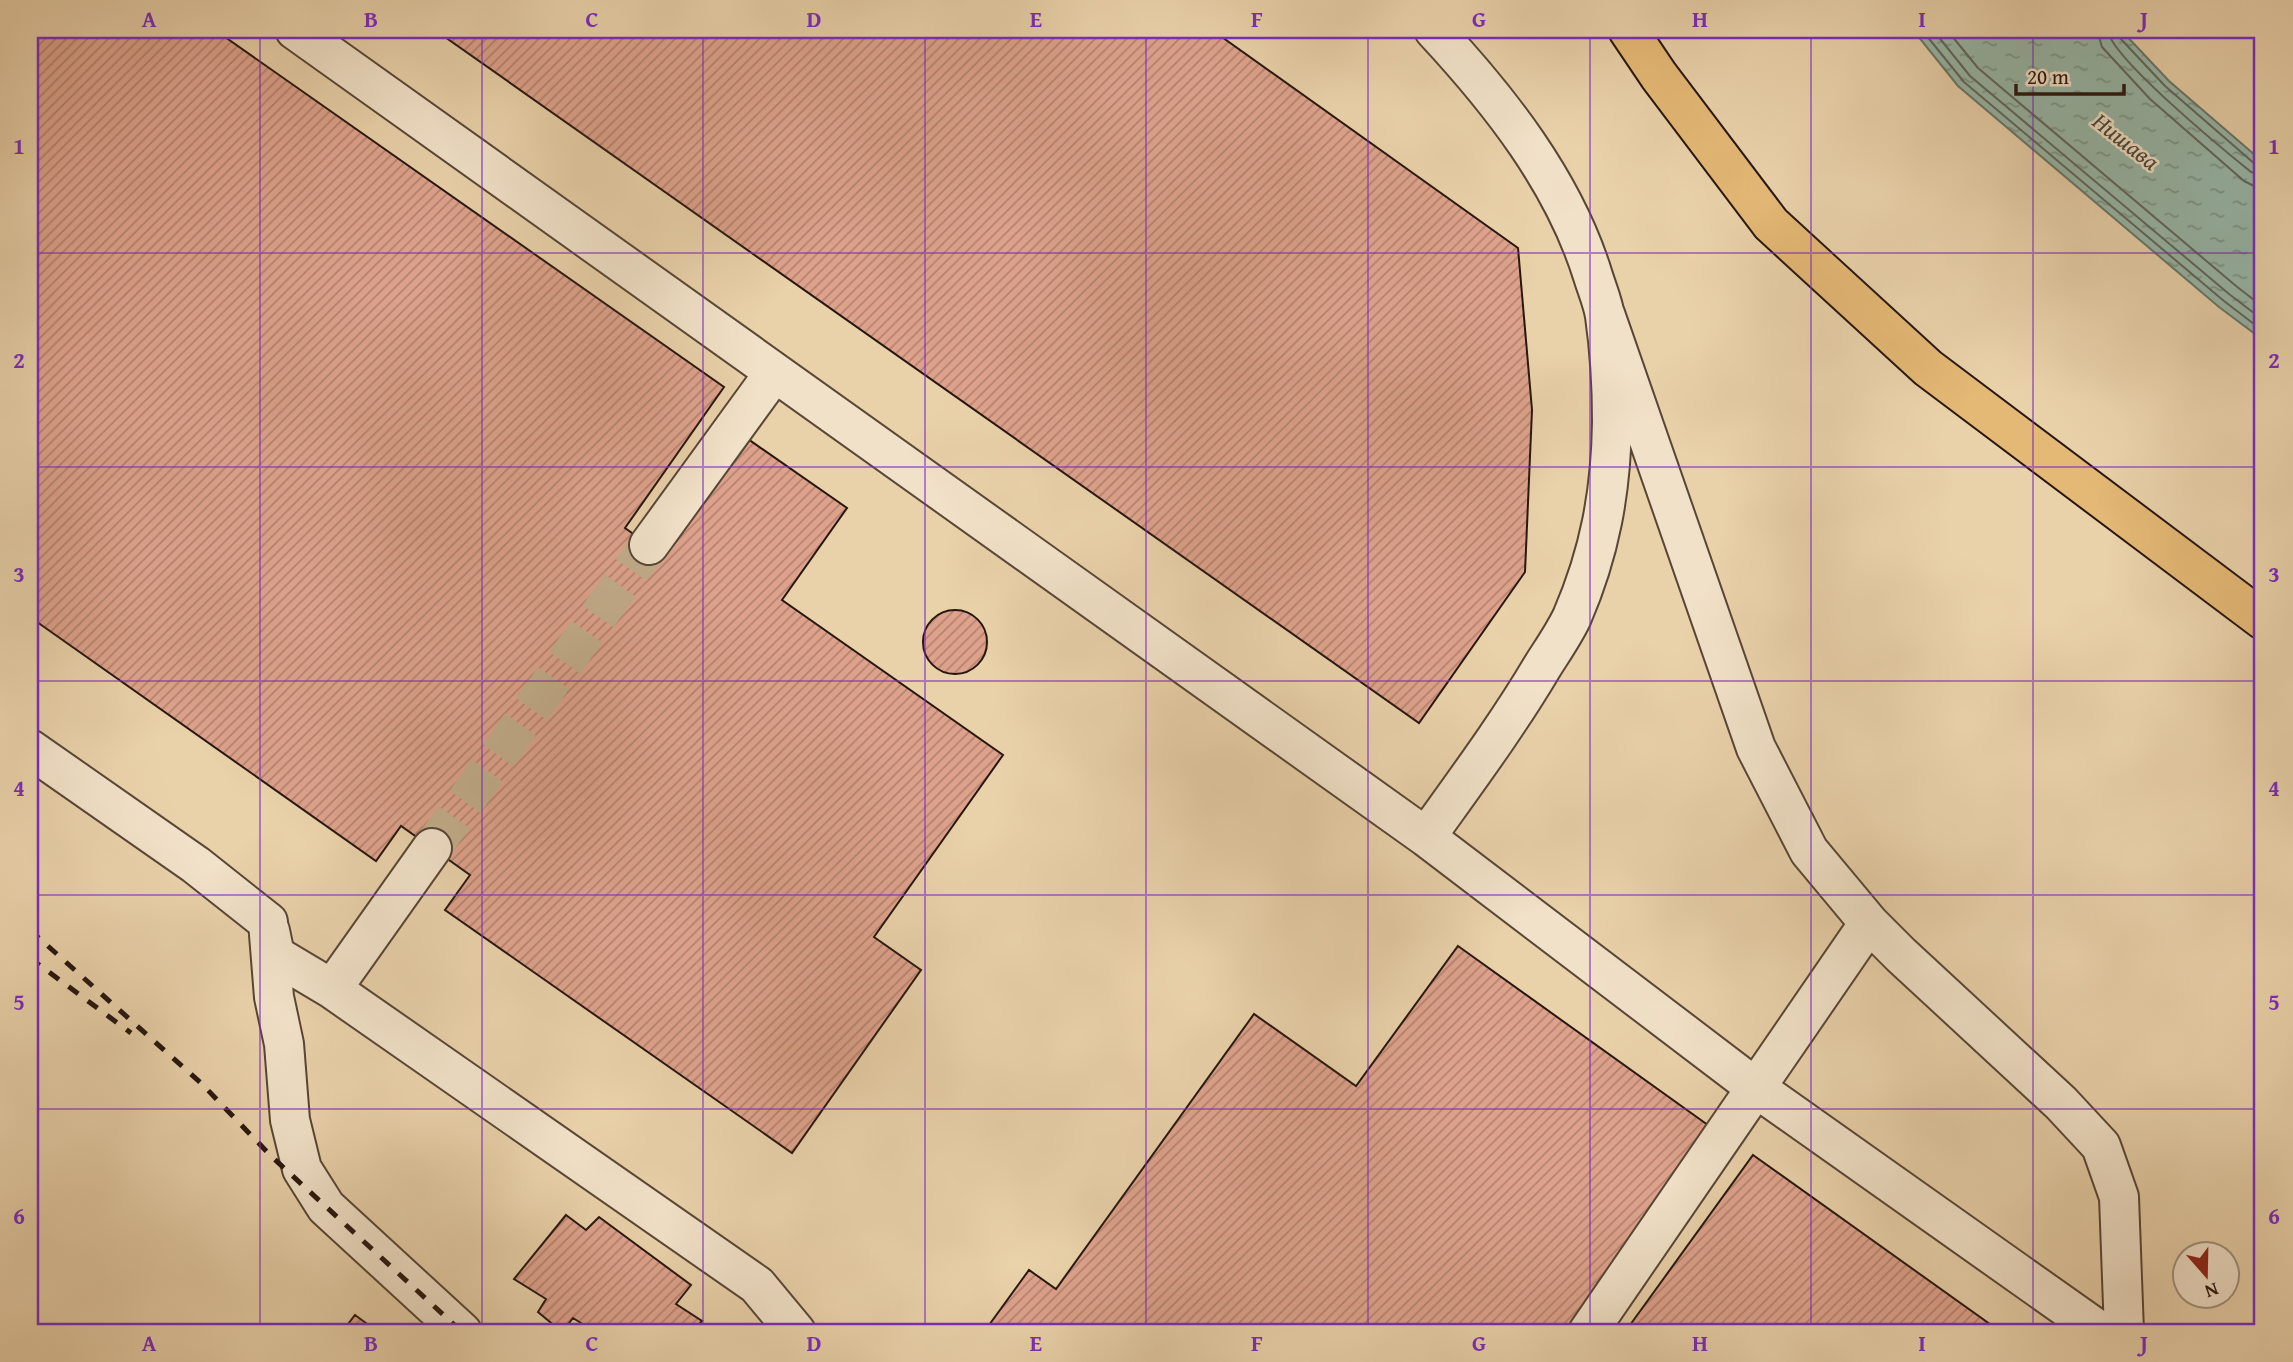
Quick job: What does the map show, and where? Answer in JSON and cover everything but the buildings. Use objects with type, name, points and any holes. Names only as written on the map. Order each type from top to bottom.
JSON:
[{"type":"main road","points":[[1628,30],[1659,76],[1771,224],[1928,368],[2263,620]]},
{"type":"lane","points":[[295,30],[1426,837],[1756,1088],[2101,1332]]},
{"type":"lane","points":[[1434,30],[1473,71],[1533,151],[1563,203],[1585,249],[1605,314],[1756,748],[1809,851],[1869,923],[1901,956],[2061,1103],[2101,1146],[2119,1197],[2124,1332]]},
{"type":"lane","points":[[1426,837],[1544,664],[1571,619],[1593,559],[1606,509],[1612,456],[1612,391],[1605,314]]},
{"type":"lane","points":[[649,545],[774,373]]},
{"type":"lane","points":[[30,749],[196,866],[268,922],[275,955],[332,989],[757,1285],[796,1332]]},
{"type":"lane","points":[[332,989],[432,848]]},
{"type":"lane","points":[[268,922],[274,997],[284,1044],[290,1120],[302,1169],[326,1207],[462,1332]]},
{"type":"lane","points":[[1588,1332],[1869,923]]},
{"type":"water","name":"Нишава","points":[[1913,30],[2121,30],[2169,81],[2263,162],[2263,340],[2219,307],[1958,86]]},
{"type":"tunnel","points":[[432,848],[649,545]]},
{"type":"railway","points":[[30,930],[201,1083],[271,1156],[462,1332]]},
{"type":"railway","points":[[30,958],[131,1033]]}]
